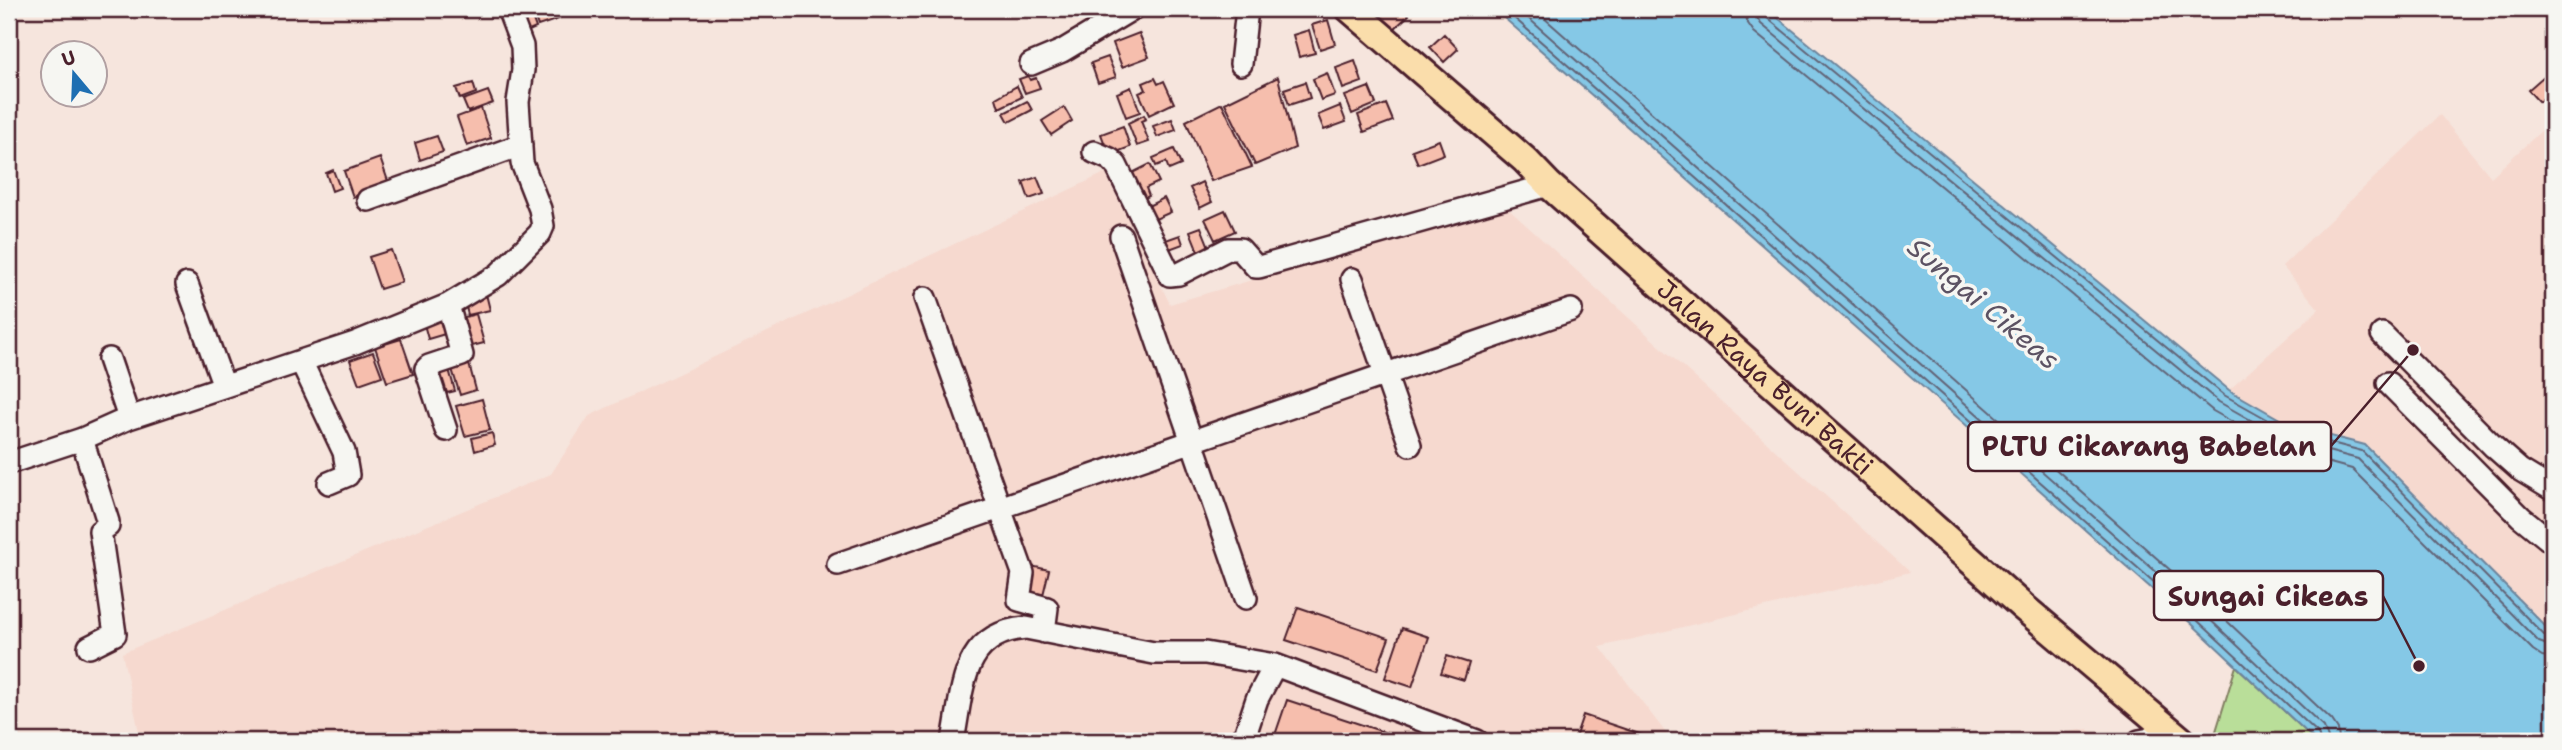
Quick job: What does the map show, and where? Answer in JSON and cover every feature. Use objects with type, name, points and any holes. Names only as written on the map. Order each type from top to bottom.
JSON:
[{"type":"main road","name":"Jalan Raya Buni Bakti","points":[[1350,9],[1525,160],[1549,185],[2022,606],[2157,738]]},
{"type":"street","points":[[9,463],[82,439],[129,418],[355,343],[448,304],[498,275],[540,233],[542,218],[524,174],[518,102],[523,70],[522,46],[508,9]]},
{"type":"street","points":[[1031,64],[1062,51],[1132,9]]},
{"type":"street","points":[[1241,64],[1247,9]]},
{"type":"street","points":[[368,200],[521,145]]},
{"type":"street","points":[[1094,152],[1110,159],[1116,165],[1170,275],[1179,274],[1228,249],[1237,248],[1259,267],[1549,185]]},
{"type":"street","points":[[1121,236],[1246,598]]},
{"type":"street","points":[[1352,279],[1410,445]]},
{"type":"street","points":[[187,284],[224,386]]},
{"type":"street","points":[[925,298],[1023,573],[1019,600],[1047,608],[1044,632]]},
{"type":"street","points":[[446,430],[426,369],[462,355],[448,304]]},
{"type":"street","points":[[838,565],[1571,310]]},
{"type":"street","points":[[2382,334],[2453,408],[2503,455],[2520,470],[2553,490]]},
{"type":"street","points":[[109,359],[129,418]]},
{"type":"street","points":[[301,361],[344,452],[348,475],[329,483]]},
{"type":"street","points":[[2388,383],[2521,517],[2553,543]]},
{"type":"street","points":[[82,439],[108,522],[108,526],[100,531],[115,634],[89,647]]},
{"type":"street","points":[[953,741],[967,672],[977,649],[994,635],[1007,630],[1026,628],[1154,653],[1205,653],[1275,665],[1477,741]]},
{"type":"street","points":[[1243,741],[1257,699],[1275,665]]},
{"type":"shaded area","points":[[2440,115],[2491,177],[2553,120],[2553,634],[2366,445],[2292,426],[2229,390],[2319,309],[2282,266]]},
{"type":"shaded area","points":[[1105,173],[1170,304],[1505,206],[1910,572],[1600,647],[1672,741],[141,741],[122,653],[551,474],[589,416]]},
{"type":"shaded area","points":[[2087,729],[2101,741],[2015,741]]},
{"type":"green space","points":[[2236,666],[2316,741],[2213,741]]},
{"type":"water","points":[[1494,9],[1767,9],[2229,390],[2292,426],[2365,445],[2553,634],[2553,741],[2316,741],[2194,626]]},
{"type":"building","points":[[529,9],[536,28],[522,34],[514,12]]},
{"type":"building","points":[[532,9],[555,9],[559,19],[538,26]]},
{"type":"building","points":[[1372,9],[1403,9],[1409,15],[1393,30]]},
{"type":"building","points":[[1328,20],[1335,44],[1320,49],[1312,25]]},
{"type":"building","points":[[1309,30],[1315,53],[1299,57],[1293,35]]},
{"type":"building","points":[[1139,33],[1149,57],[1122,67],[1113,43]]},
{"type":"building","points":[[1444,34],[1458,49],[1444,62],[1430,47]]},
{"type":"building","points":[[1108,57],[1116,77],[1098,83],[1091,63]]},
{"type":"building","points":[[1355,61],[1362,82],[1343,89],[1336,68]]},
{"type":"building","points":[[2552,69],[2553,90],[2539,102],[2528,90]]},
{"type":"building","points":[[1327,73],[1335,95],[1321,100],[1313,79]]},
{"type":"building","points":[[1028,76],[1030,80],[1036,78],[1040,88],[1025,93],[1019,79]]},
{"type":"building","points":[[1278,77],[1295,148],[1255,165],[1225,103]]},
{"type":"building","points":[[1155,78],[1158,84],[1164,81],[1174,103],[1149,115],[1139,93],[1146,90],[1143,83]]},
{"type":"building","points":[[1305,82],[1310,98],[1289,105],[1284,89]]},
{"type":"building","points":[[473,83],[476,93],[460,99],[456,88]]},
{"type":"building","points":[[1017,86],[1022,97],[999,108],[996,98]]},
{"type":"building","points":[[1131,87],[1140,112],[1126,117],[1117,93]]},
{"type":"building","points":[[1369,87],[1376,104],[1352,114],[1345,96]]},
{"type":"building","points":[[488,91],[493,103],[468,112],[463,100]]},
{"type":"building","points":[[1027,101],[1032,110],[1009,122],[1004,113]]},
{"type":"building","points":[[1222,103],[1252,167],[1211,181],[1186,121]]},
{"type":"building","points":[[1386,104],[1393,121],[1364,132],[1358,115]]},
{"type":"building","points":[[1340,106],[1346,122],[1324,130],[1318,115]]},
{"type":"building","points":[[1064,107],[1072,121],[1051,135],[1042,121]]},
{"type":"building","points":[[481,108],[491,138],[467,146],[457,117]]},
{"type":"building","points":[[1144,115],[1146,119],[1141,121],[1149,142],[1137,146],[1128,123]]},
{"type":"building","points":[[1172,119],[1176,130],[1157,137],[1153,126]]},
{"type":"building","points":[[1123,126],[1130,147],[1109,155],[1101,134]]},
{"type":"building","points":[[437,136],[443,152],[420,160],[415,143]]},
{"type":"building","points":[[1439,140],[1444,154],[1418,164],[1412,150]]},
{"type":"building","points":[[1174,149],[1181,165],[1169,170],[1166,162],[1156,166],[1153,158]]},
{"type":"building","points":[[380,158],[389,184],[353,197],[344,171]]},
{"type":"building","points":[[1150,164],[1159,182],[1146,188],[1149,196],[1135,203],[1132,173]]},
{"type":"building","points":[[333,170],[340,188],[332,191],[326,173]]},
{"type":"building","points":[[1037,177],[1044,194],[1029,199],[1023,182]]},
{"type":"building","points":[[1202,182],[1212,202],[1200,208],[1190,188]]},
{"type":"building","points":[[1164,198],[1171,212],[1151,221],[1144,208]]},
{"type":"building","points":[[1225,210],[1235,231],[1215,240],[1205,219]]},
{"type":"building","points":[[1201,227],[1209,247],[1198,251],[1190,231]]},
{"type":"building","points":[[1180,235],[1183,244],[1164,251],[1160,242]]},
{"type":"building","points":[[391,250],[402,282],[380,289],[369,257]]},
{"type":"building","points":[[485,290],[490,310],[468,315],[463,295]]},
{"type":"building","points":[[440,312],[445,334],[428,339],[422,317]]},
{"type":"building","points":[[476,314],[484,343],[464,348],[457,319]]},
{"type":"building","points":[[401,339],[413,374],[387,382],[375,347]]},
{"type":"building","points":[[373,352],[382,376],[359,384],[350,360]]},
{"type":"building","points":[[447,362],[455,391],[447,393],[438,364]]},
{"type":"building","points":[[469,364],[476,390],[460,395],[452,369]]},
{"type":"building","points":[[482,399],[490,430],[465,436],[456,406]]},
{"type":"building","points":[[492,433],[495,445],[475,451],[472,438]]},
{"type":"building","points":[[1031,566],[1049,570],[1043,595],[1025,591]]},
{"type":"building","points":[[1298,607],[1389,638],[1377,670],[1286,640]]},
{"type":"building","points":[[1402,628],[1429,637],[1412,687],[1385,678]]},
{"type":"building","points":[[1447,656],[1469,663],[1464,680],[1441,673]]},
{"type":"building","points":[[1287,700],[1411,741],[1273,741]]},
{"type":"building","points":[[1583,715],[1660,741],[1574,741]]},
{"type":"place","name":"PLTU Cikarang Babelan","points":[[2413,350]]},
{"type":"place","name":"Sungai Cikeas","points":[[2419,666]]}]
